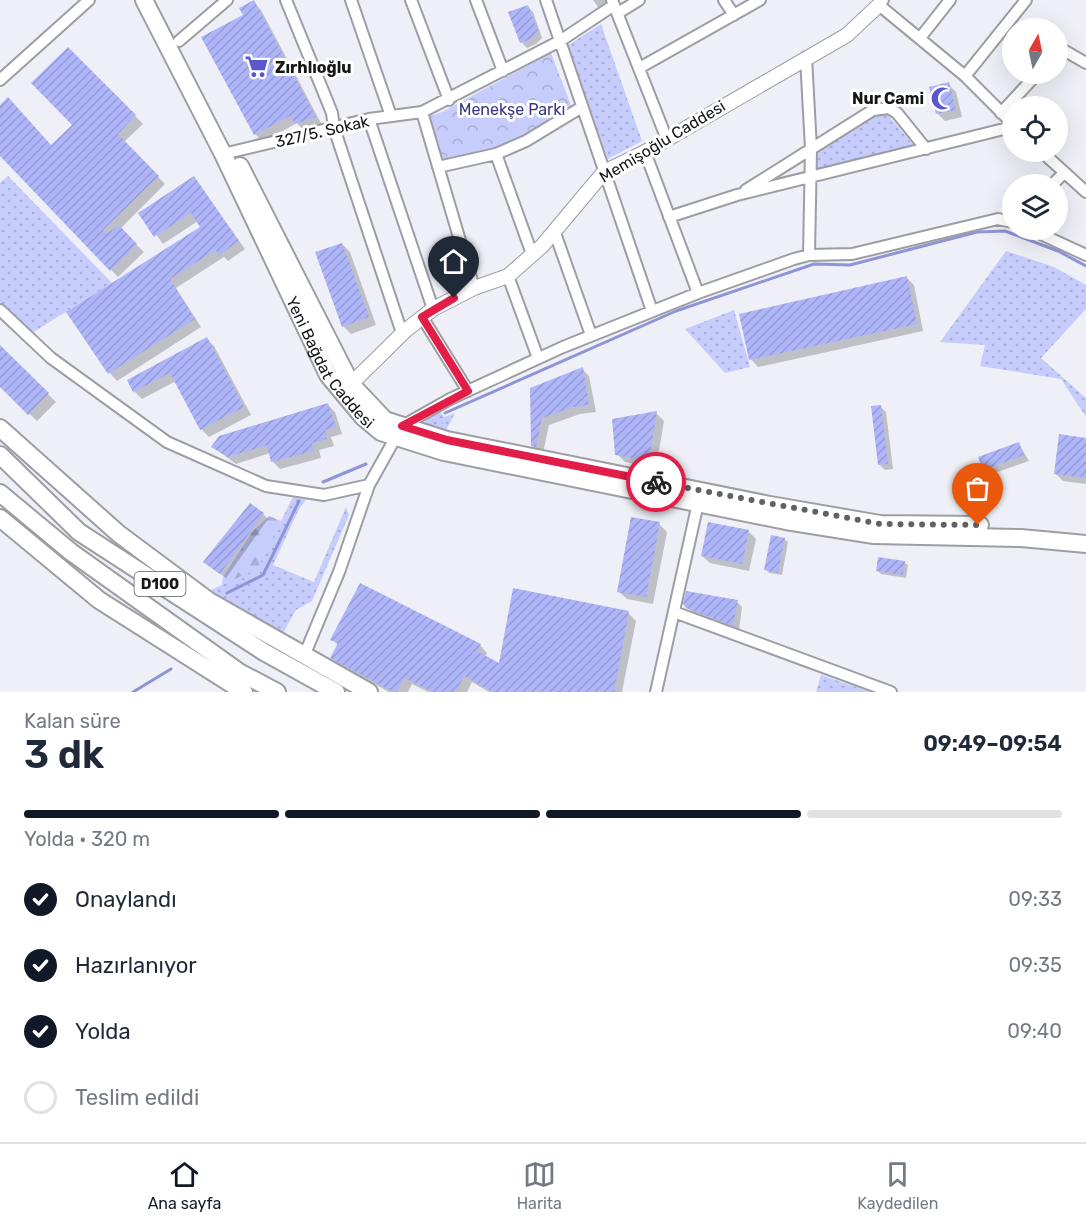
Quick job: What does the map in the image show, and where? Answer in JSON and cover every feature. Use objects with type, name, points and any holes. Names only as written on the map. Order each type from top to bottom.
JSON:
[{"type":"main road","name":"Yeni Bağdat Caddesi","points":[[144,0],[351,384],[399,432],[444,452],[786,521],[874,535],[1010,538],[1086,544]]},
{"type":"main road","name":"Yeni Bağdat Caddesi","points":[[157,0],[179,40],[328,375],[363,417],[381,432],[399,432],[447,440],[880,524],[955,524],[1086,533]]},
{"type":"main road","points":[[0,428],[119,534],[209,601],[369,692]]},
{"type":"main road","name":"D100","points":[[0,454],[79,532],[264,651],[336,692]]},
{"type":"main road","name":"D100","points":[[0,493],[71,552],[239,672],[277,692]]},
{"type":"main road","points":[[0,518],[99,600],[244,692]]},
{"type":"street","points":[[0,80],[89,0]]},
{"type":"street","points":[[179,40],[227,0]]},
{"type":"street","points":[[286,0],[332,113],[334,128],[402,333]]},
{"type":"street","points":[[351,0],[391,116]]},
{"type":"street","points":[[411,0],[449,100]]},
{"type":"street","points":[[476,0],[503,71]]},
{"type":"street","points":[[546,0],[652,311]]},
{"type":"street","name":"327/5. Sokak","points":[[228,153],[369,119],[422,112],[560,41],[614,6],[639,0]]},
{"type":"street","points":[[724,0],[734,15]]},
{"type":"street","points":[[641,68],[760,0]]},
{"type":"street","points":[[920,38],[950,0]]},
{"type":"street","points":[[965,76],[1026,0]]},
{"type":"street","points":[[881,2],[965,76],[1001,113],[1028,84]]},
{"type":"street","name":"Memişoğlu Caddesi","points":[[351,384],[402,333],[428,313],[474,288],[508,276],[555,232],[589,187],[604,172],[645,152],[666,137],[847,34],[881,2]]},
{"type":"street","points":[[614,6],[641,68],[666,137]]},
{"type":"street","points":[[1068,53],[1086,63]]},
{"type":"street","points":[[806,57],[811,149],[808,179],[809,255]]},
{"type":"street","points":[[438,166],[496,154],[526,141],[582,107]]},
{"type":"street","points":[[737,195],[873,110],[889,108],[897,114],[926,149]]},
{"type":"street","points":[[422,112],[474,288]]},
{"type":"street","points":[[369,119],[428,313],[468,391]]},
{"type":"street","points":[[669,217],[737,195],[808,179],[1002,128]]},
{"type":"street","points":[[645,152],[698,293]]},
{"type":"street","points":[[496,154],[532,254]]},
{"type":"street","points":[[1052,162],[1086,192]]},
{"type":"street","points":[[304,656],[339,572],[369,485],[399,432],[468,391],[538,358],[698,293],[809,255],[852,254],[1002,220]]},
{"type":"street","points":[[555,232],[591,335]]},
{"type":"street","points":[[1054,240],[1086,255]]},
{"type":"street","points":[[508,276],[538,358]]},
{"type":"street","points":[[0,310],[51,358],[166,442],[266,486],[324,495],[369,485]]},
{"type":"street","points":[[656,692],[698,503]]},
{"type":"street","points":[[674,612],[891,692]]},
{"type":"green space","points":[[601,24],[642,141],[608,159],[567,46]]},
{"type":"green space","name":"Menekşe Parkı","points":[[551,53],[572,108],[524,137],[494,150],[442,161],[430,116],[442,112]]},
{"type":"green space","points":[[887,114],[915,147],[816,170],[817,151],[875,115]]},
{"type":"green space","points":[[8,176],[112,283],[32,333],[0,302],[0,183]]},
{"type":"green space","points":[[1006,251],[1054,267],[1086,285],[1086,309],[1041,358],[1086,398],[1086,417],[1061,379],[980,366],[985,345],[940,342]]},
{"type":"green space","points":[[734,310],[750,367],[725,373],[685,329]]},
{"type":"green space","points":[[439,410],[444,417],[455,413],[446,430],[424,424],[428,416]]},
{"type":"green space","points":[[293,497],[306,500],[299,509],[273,565],[314,582],[346,507],[349,515],[312,601],[296,610],[283,633],[209,591],[257,568]]},
{"type":"green space","points":[[269,516],[281,521],[257,569],[222,585],[223,577],[252,532]]},
{"type":"green space","points":[[821,675],[871,692],[816,692]]},
{"type":"building","points":[[254,0],[316,117],[295,124],[290,116],[254,135],[201,37],[243,15],[239,8]]},
{"type":"building","points":[[528,5],[538,31],[531,39],[520,43],[508,12]]},
{"type":"building","points":[[68,47],[136,115],[118,134],[159,176],[103,230],[106,234],[119,225],[137,244],[110,271],[0,156],[0,105],[8,97],[51,145],[72,125],[31,83]]},
{"type":"building","name":"Nur Cami","points":[[949,82],[956,110],[936,114],[929,87]]},
{"type":"building","points":[[194,176],[239,241],[219,255],[216,250],[170,279],[195,319],[108,374],[66,312],[200,227],[191,213],[154,237],[138,213]]},
{"type":"building","points":[[342,243],[369,317],[342,327],[315,252]]},
{"type":"building","points":[[907,276],[917,324],[749,360],[739,314]]},
{"type":"building","points":[[207,337],[244,407],[200,430],[170,373],[133,392],[127,380]]},
{"type":"building","points":[[0,345],[49,393],[28,415],[0,387]]},
{"type":"building","points":[[583,367],[589,405],[573,407],[542,418],[536,447],[531,446],[530,388]]},
{"type":"building","points":[[328,403],[336,427],[325,430],[327,439],[312,443],[314,451],[271,462],[267,445],[228,457],[211,447],[219,436]]},
{"type":"building","points":[[881,405],[888,464],[878,465],[871,406]]},
{"type":"building","points":[[657,411],[649,461],[615,455],[612,419]]},
{"type":"building","points":[[1059,434],[1086,438],[1086,478],[1054,474]]},
{"type":"building","points":[[1019,442],[1024,455],[983,470],[978,457]]},
{"type":"building","points":[[250,503],[264,513],[220,574],[203,562]]},
{"type":"building","points":[[631,517],[660,522],[646,597],[617,592]]},
{"type":"building","points":[[708,522],[749,530],[742,564],[701,556]]},
{"type":"building","points":[[771,535],[785,538],[778,573],[764,570]]},
{"type":"building","points":[[878,557],[905,561],[903,575],[876,571]]},
{"type":"building","points":[[360,583],[481,644],[477,651],[499,663],[513,588],[629,611],[614,692],[493,692],[464,676],[456,692],[433,692],[404,678],[397,692],[393,692],[330,658],[338,643],[330,640]]},
{"type":"building","points":[[686,591],[738,600],[733,626],[686,608],[683,604]]},
{"type":"waterway","points":[[445,413],[676,311],[814,264],[850,265],[977,232],[1005,231],[1058,251],[1086,266]]},
{"type":"waterway","points":[[323,482],[366,464]]},
{"type":"waterway","points":[[227,593],[263,575],[299,501]]},
{"type":"waterway","points":[[133,692],[171,669]]},
{"type":"way so far","points":[[656,482],[880,524],[978,525]]},
{"type":"place","name":"Zırhlıoğlu","points":[[257,67]]},
{"type":"place","name":"Nur Cami","points":[[942,98]]},
{"type":"route","points":[[454,298],[422,317],[468,391],[402,426],[447,440],[656,482]]}]
